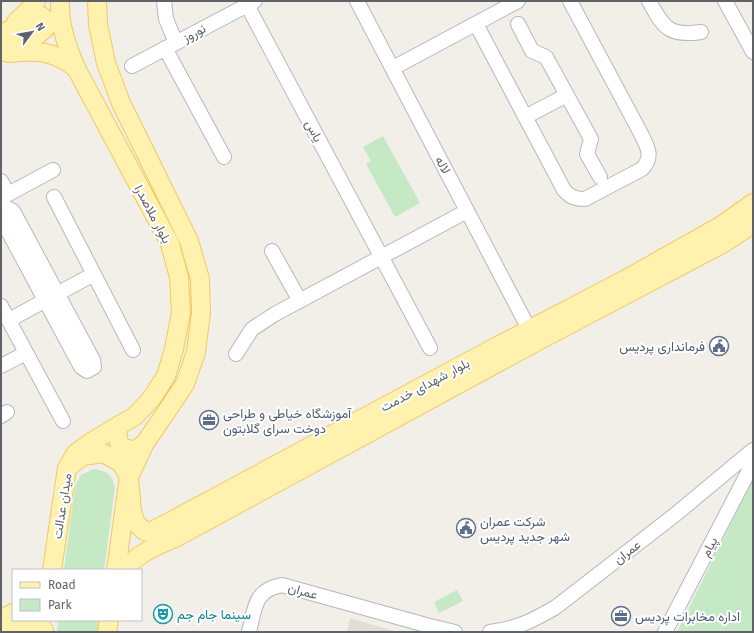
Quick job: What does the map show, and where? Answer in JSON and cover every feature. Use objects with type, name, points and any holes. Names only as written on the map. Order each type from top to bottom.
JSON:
[{"type":"main road","points":[[1,33],[14,25],[34,5],[36,1]]},
{"type":"main road","name":"بلوار ملاصدرا","points":[[60,1],[59,11],[64,38],[76,68],[170,244],[179,277],[181,313],[174,349],[166,376],[151,399],[135,416],[91,442],[76,453],[67,468]]},
{"type":"main road","name":"بلوار ملاصدرا","points":[[97,1],[98,24],[106,63],[118,96],[189,241],[200,279],[201,313],[196,352],[185,384],[144,443],[129,477]]},
{"type":"main road","points":[[1,33],[33,18],[42,16],[48,25],[44,30],[1,53]]},
{"type":"main road","points":[[1,53],[28,51],[49,53],[62,58],[76,68]]},
{"type":"main road","name":"بلوار شهدای خدمت","points":[[129,477],[132,512],[136,523],[144,531],[150,532],[529,329],[626,279],[715,229],[748,208],[753,203]]},
{"type":"main road","name":"بلوار شهدای خدمت","points":[[125,569],[132,561],[145,552],[184,533],[536,342],[724,243],[753,224]]},
{"type":"main road","points":[[119,425],[117,440],[125,449],[136,450],[144,443]]},
{"type":"main road","name":"میدان عدالت","points":[[52,569],[67,468],[83,456],[103,453],[121,463],[129,477]]},
{"type":"main road","points":[[116,569],[129,477]]},
{"type":"main road","points":[[1,619],[12,614]]},
{"type":"main road","points":[[107,632],[109,621]]},
{"type":"main road","points":[[8,632],[26,627],[44,627]]},
{"type":"street","points":[[164,1],[170,46],[224,157]]},
{"type":"street","name":"لاله","points":[[357,1],[529,329]]},
{"type":"street","points":[[476,24],[564,190],[569,196],[576,199],[585,199],[642,169],[648,163],[649,157],[648,148],[570,1]]},
{"type":"street","points":[[649,1],[662,24],[673,32],[689,34],[701,32]]},
{"type":"street","points":[[725,1],[753,52]]},
{"type":"street","points":[[393,68],[514,2]]},
{"type":"street","name":"نوروز","points":[[132,66],[251,3]]},
{"type":"street","name":"یاس","points":[[251,3],[381,257],[430,348]]},
{"type":"street","points":[[518,24],[532,51],[546,57],[591,139],[587,154],[600,177]]},
{"type":"street","points":[[525,117],[567,95]]},
{"type":"street","points":[[1,181],[4,196],[53,170]]},
{"type":"street","points":[[54,197],[133,350]]},
{"type":"street","points":[[7,208],[13,211],[51,297],[1,218],[1,212],[7,208]]},
{"type":"street","points":[[236,354],[252,328],[467,211]]},
{"type":"street","points":[[272,251],[300,301]]},
{"type":"street","points":[[9,320],[94,274]]},
{"type":"street","points":[[1,306],[63,421]]},
{"type":"street","points":[[1,366],[26,352]]},
{"type":"street","name":"عمران","points":[[490,632],[510,629],[528,622],[556,607],[676,514],[753,450]]},
{"type":"street","name":"پیام","points":[[664,632],[753,463]]},
{"type":"street","name":"عمران","points":[[249,632],[260,595],[270,587],[282,585],[455,632]]},
{"type":"shaded area","points":[[350,618],[397,632],[347,632]]},
{"type":"green space","points":[[383,136],[420,203],[395,217],[366,164],[371,161],[363,147]]},
{"type":"green space","points":[[94,469],[103,471],[110,476],[115,487],[104,569],[64,569],[75,486],[81,475]]},
{"type":"green space","points":[[753,479],[753,632],[677,632]]},
{"type":"green space","points":[[457,590],[463,601],[439,613],[434,602]]},
{"type":"green space","points":[[58,621],[100,621],[99,632],[57,632]]},
{"type":"place","name":"فرمانداری پردیس","points":[[719,346]]},
{"type":"place","name":"آموزشگاه خیاطی و طراحی دوخت سرای گلابتون","points":[[209,420]]},
{"type":"place","name":"شرکت عمران شهر جدید پردیس","points":[[466,528]]},
{"type":"place","name":"سینما جام جم","points":[[163,614]]},
{"type":"place","name":"اداره مخابرات پردیس","points":[[621,616]]}]
